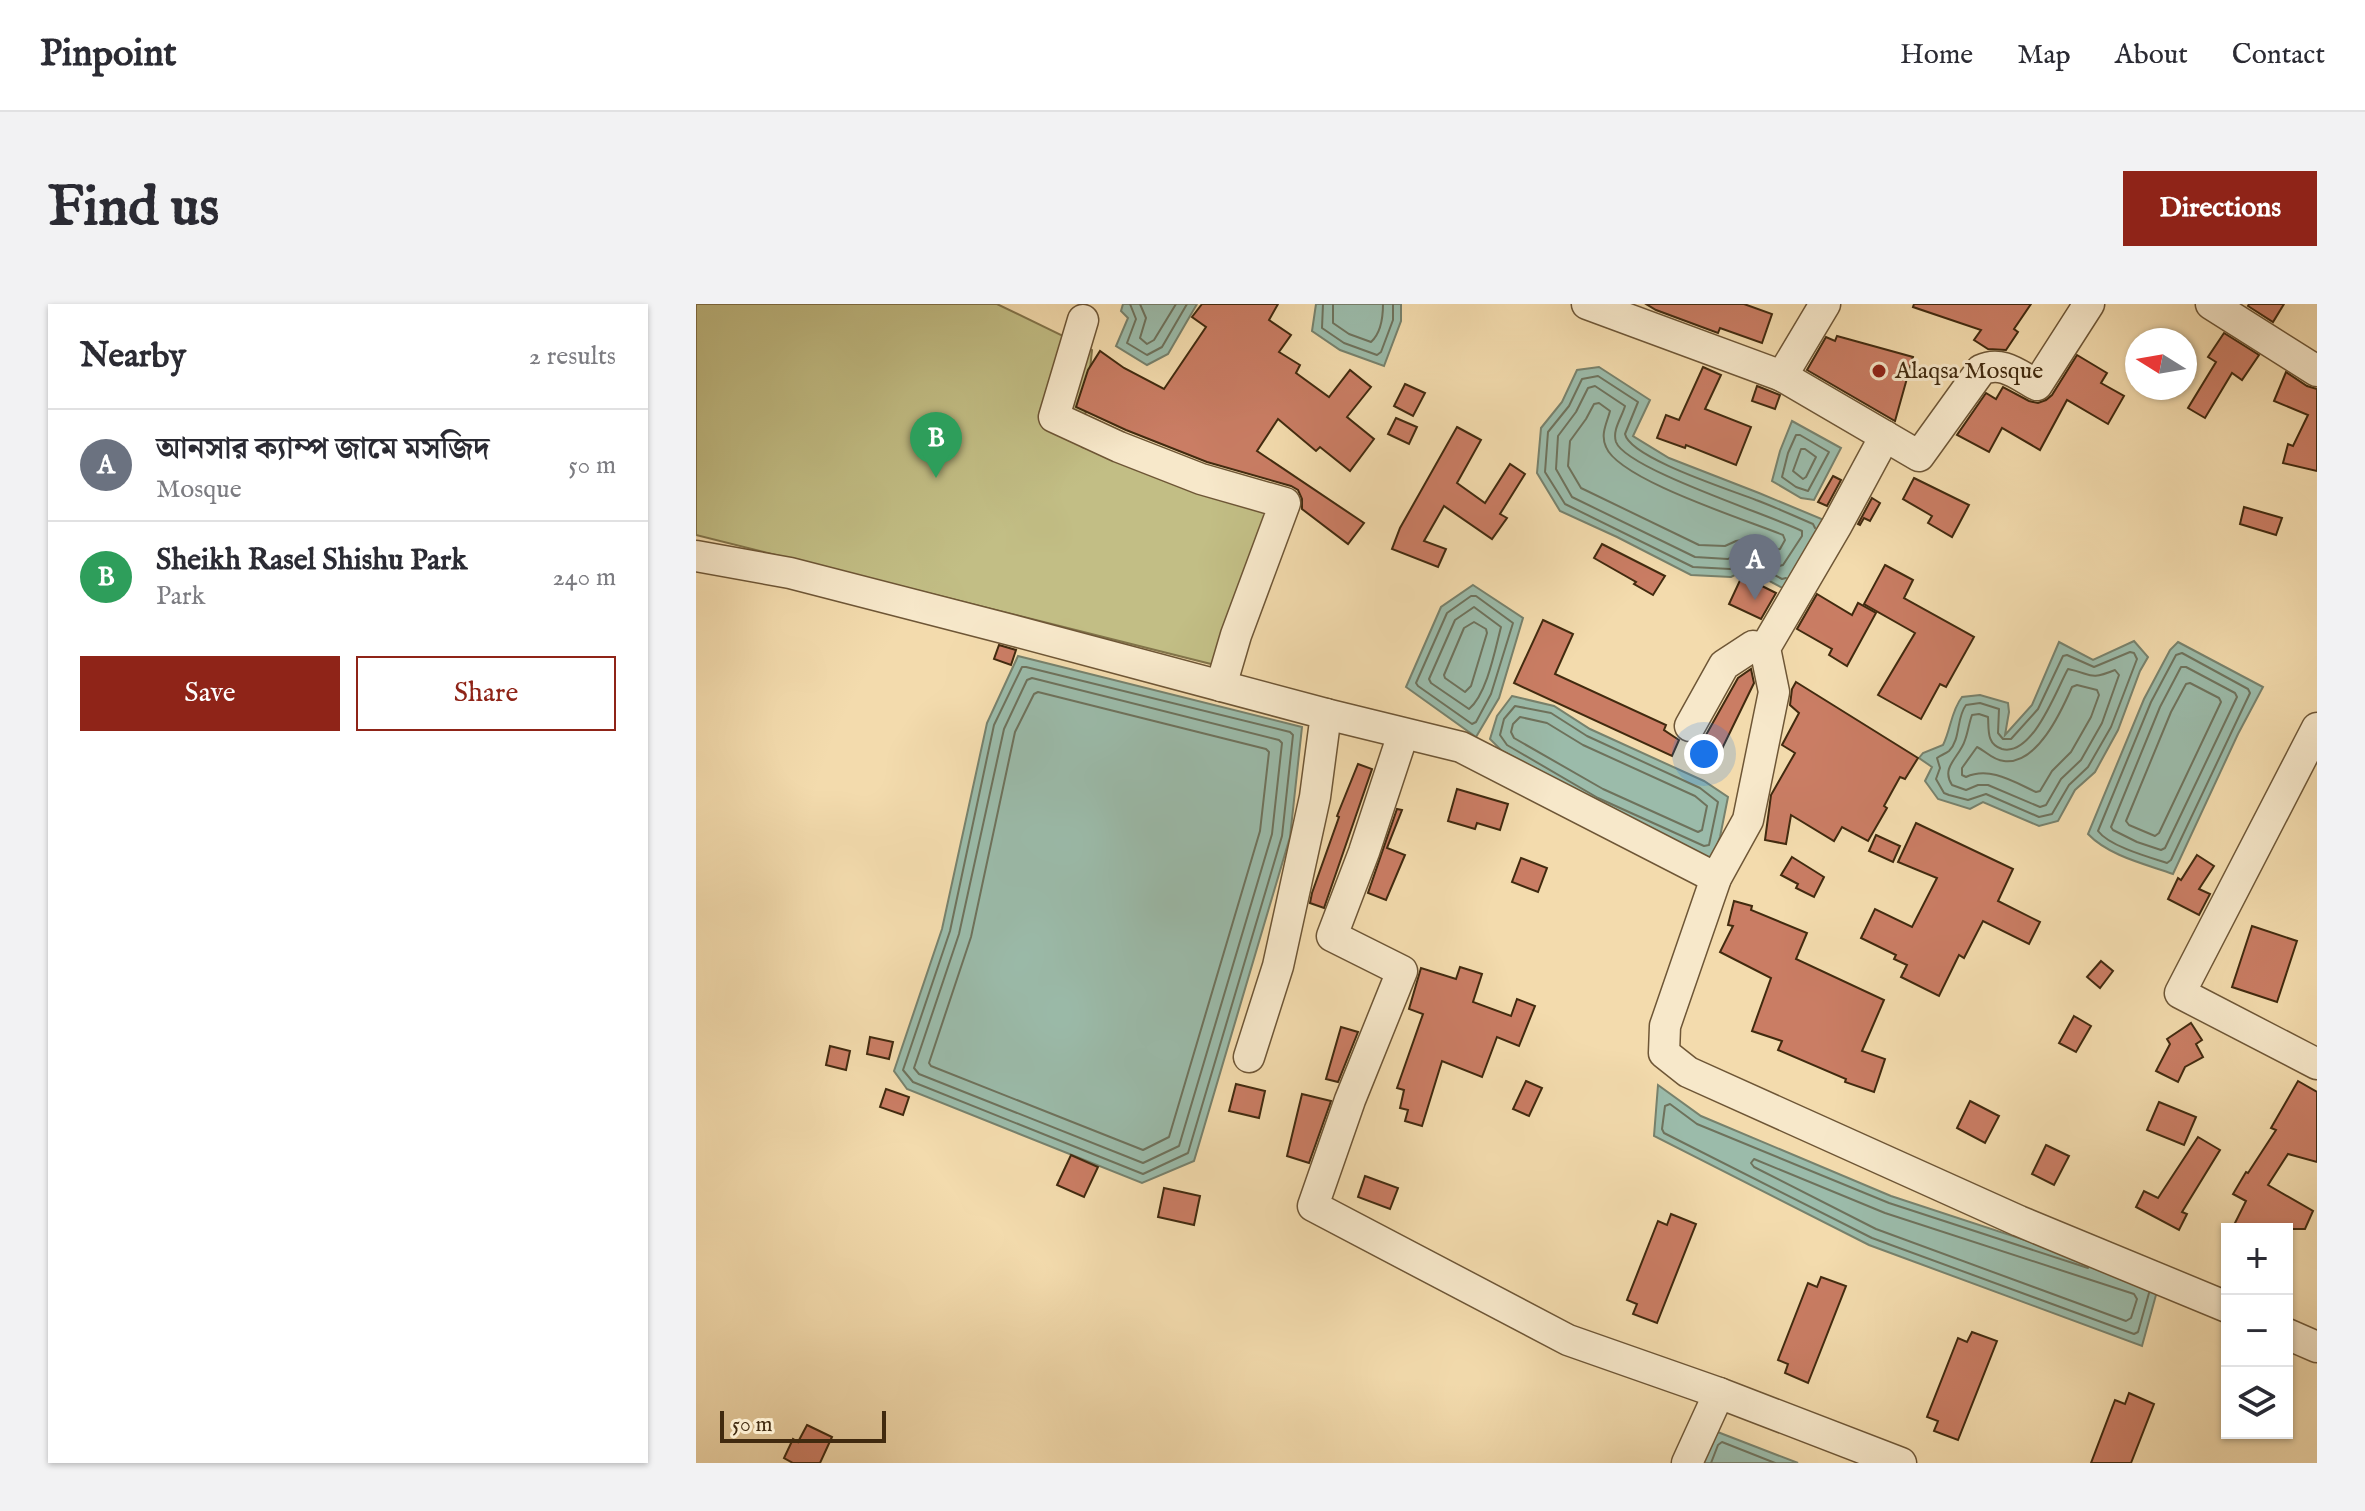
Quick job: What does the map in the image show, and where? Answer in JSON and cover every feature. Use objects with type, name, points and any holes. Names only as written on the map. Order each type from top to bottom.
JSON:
[{"type":"street","points":[[1588,304],[1782,376],[1919,456],[1981,370],[2002,366],[2037,385],[2089,304]]},
{"type":"street","points":[[1782,376],[1825,304]]},
{"type":"street","points":[[2211,304],[2317,371]]},
{"type":"street","points":[[1083,320],[1054,417],[1201,479],[1285,503],[1236,635],[1221,686]]},
{"type":"street","points":[[1885,436],[1765,648],[1774,692],[1748,820],[1716,878],[1665,1026],[1664,1053],[1688,1072],[1920,1177],[2221,1305]]},
{"type":"street","points":[[696,556],[790,573],[1461,747],[1716,878]]},
{"type":"street","points":[[1690,726],[1724,665],[1753,646],[1765,648]]},
{"type":"street","points":[[1249,1057],[1278,966],[1315,797],[1326,714]]},
{"type":"street","points":[[2317,728],[2180,993],[2317,1064]]},
{"type":"street","points":[[1403,734],[1332,936],[1402,971],[1350,1100],[1313,1206],[1568,1340],[1719,1393],[1901,1463]]},
{"type":"street","points":[[2293,1337],[2317,1347]]},
{"type":"street","points":[[1687,1463],[1719,1393]]},
{"type":"shaded area","points":[[696,304],[997,304],[1092,350],[1082,447],[1271,510],[1215,665],[696,535]]},
{"type":"water","points":[[1123,304],[1197,304],[1168,354],[1147,365],[1116,346],[1128,318],[1121,311]]},
{"type":"water","points":[[1316,304],[1401,304],[1401,321],[1384,366],[1340,350],[1312,331]]},
{"type":"water","points":[[1599,367],[1650,400],[1633,436],[1669,458],[1824,520],[1788,591],[1747,569],[1731,577],[1691,575],[1560,511],[1537,473],[1541,428],[1562,402],[1577,370]]},
{"type":"water","points":[[1792,421],[1841,448],[1814,500],[1801,498],[1772,481]]},
{"type":"water","points":[[1473,585],[1523,618],[1499,698],[1476,737],[1406,687],[1441,607]]},
{"type":"water","points":[[2134,641],[2148,657],[2118,730],[2095,772],[2075,790],[2058,821],[2039,826],[1983,802],[1970,809],[1938,799],[1925,781],[1932,767],[1919,758],[1923,753],[1943,745],[1962,697],[1980,695],[2008,703],[2005,735],[2032,705],[2059,642],[2093,660]]},
{"type":"water","points":[[2178,642],[2263,687],[2173,874],[2117,854],[2088,834],[2144,699],[2170,650]]},
{"type":"water","points":[[1018,656],[1302,727],[1290,837],[1194,1161],[1142,1183],[907,1089],[894,1071],[942,929],[987,723]]},
{"type":"water","points":[[1512,696],[1554,706],[1590,729],[1704,781],[1728,797],[1712,859],[1502,751],[1490,739],[1497,716]]},
{"type":"water","points":[[1658,1085],[1701,1116],[1891,1196],[2159,1284],[2142,1346],[1869,1245],[1654,1136]]},
{"type":"water","points":[[1715,1431],[1798,1463],[1702,1463]]},
{"type":"building","points":[[1202,304],[1278,304],[1269,320],[1291,335],[1279,352],[1300,365],[1296,373],[1329,397],[1350,370],[1371,387],[1347,417],[1374,439],[1350,471],[1320,447],[1316,451],[1278,419],[1257,451],[1364,523],[1348,544],[1302,509],[1298,490],[1291,486],[1207,462],[1076,407],[1088,370],[1100,351],[1164,389],[1206,327],[1192,317]]},
{"type":"building","points":[[1646,304],[1744,304],[1772,314],[1762,343],[1720,328],[1718,333]]},
{"type":"building","points":[[1914,304],[2031,304],[2014,329],[2018,332],[2006,350],[1988,349],[1974,340],[1981,330],[1913,307]]},
{"type":"building","points":[[2249,304],[2284,304],[2273,322]]},
{"type":"building","points":[[2224,333],[2259,355],[2242,380],[2232,373],[2205,418],[2188,408],[2193,400],[2197,400],[2197,393],[2216,362],[2208,357]]},
{"type":"building","points":[[1837,336],[1913,357],[1895,421],[1807,370],[1826,337],[1835,341]]},
{"type":"building","points":[[2077,355],[2107,373],[2101,383],[2124,396],[2108,424],[2067,400],[2040,450],[2002,428],[1989,452],[1957,435],[1986,393],[1996,399],[2003,387],[2029,401],[2038,403],[2046,400]]},
{"type":"building","points":[[1703,367],[1721,375],[1705,409],[1751,427],[1736,465],[1686,445],[1685,448],[1657,438],[1666,415],[1679,420]]},
{"type":"building","points":[[2286,372],[2317,389],[2317,471],[2283,463],[2288,444],[2293,446],[2308,415],[2274,401]]},
{"type":"building","points":[[1405,384],[1425,393],[1413,416],[1394,406]]},
{"type":"building","points":[[1757,386],[1780,395],[1775,409],[1752,401]]},
{"type":"building","points":[[1396,418],[1417,427],[1409,444],[1388,434]]},
{"type":"building","points":[[1457,427],[1481,440],[1457,483],[1485,503],[1510,464],[1525,474],[1500,514],[1507,518],[1492,539],[1444,506],[1424,541],[1446,549],[1438,567],[1392,549],[1400,528]]},
{"type":"building","points":[[1833,476],[1841,480],[1827,506],[1818,502]]},
{"type":"building","points":[[1914,478],[1969,505],[1952,537],[1928,523],[1932,516],[1903,499]]},
{"type":"building","points":[[1872,498],[1880,503],[1870,521],[1864,518],[1860,525],[1858,524]]},
{"type":"building","points":[[2244,507],[2282,518],[2276,535],[2240,524]]},
{"type":"building","points":[[1602,544],[1665,576],[1653,595],[1594,558]]},
{"type":"building","points":[[1885,565],[1913,580],[1904,598],[1974,637],[1946,687],[1940,684],[1921,719],[1878,695],[1915,633],[1864,604]]},
{"type":"building","points":[[1742,576],[1776,593],[1761,619],[1729,604]]},
{"type":"building","points":[[1817,594],[1852,615],[1858,603],[1876,613],[1847,666],[1829,655],[1832,649],[1797,629]]},
{"type":"building","points":[[1543,620],[1573,634],[1555,674],[1666,725],[1664,730],[1679,740],[1672,756],[1514,683]]},
{"type":"building","points":[[999,645],[1016,650],[1011,665],[994,659]]},
{"type":"building","points":[[1751,669],[1754,683],[1718,757],[1696,748],[1738,678]]},
{"type":"building","points":[[1796,682],[1918,758],[1905,779],[1900,777],[1868,841],[1842,827],[1834,841],[1791,815],[1786,844],[1765,840],[1771,795],[1795,753],[1782,745],[1799,713],[1790,705]]},
{"type":"building","points":[[1358,764],[1372,769],[1324,908],[1310,903],[1312,893]]},
{"type":"building","points":[[1457,789],[1508,804],[1500,830],[1477,823],[1475,829],[1448,821]]},
{"type":"building","points":[[1397,809],[1402,810],[1387,848],[1405,855],[1386,900],[1368,893]]},
{"type":"building","points":[[1916,823],[2013,869],[1998,901],[2040,922],[2029,944],[1983,921],[1964,958],[1959,955],[1939,996],[1901,977],[1907,965],[1894,959],[1896,955],[1861,938],[1875,909],[1912,927],[1937,878],[1898,862]]},
{"type":"building","points":[[1876,835],[1900,846],[1893,862],[1869,851]]},
{"type":"building","points":[[2197,855],[2214,866],[2199,889],[2210,894],[2199,915],[2168,899],[2178,878],[2181,880]]},
{"type":"building","points":[[1792,857],[1824,877],[1814,897],[1796,888],[1798,884],[1781,875]]},
{"type":"building","points":[[1521,858],[1547,868],[1538,892],[1512,882]]},
{"type":"building","points":[[1734,901],[1752,906],[1751,910],[1807,933],[1796,959],[1884,1000],[1862,1051],[1885,1059],[1874,1092],[1845,1082],[1846,1079],[1778,1050],[1782,1041],[1752,1031],[1771,978],[1720,952],[1733,926],[1728,925]]},
{"type":"building","points":[[2252,926],[2297,941],[2277,1002],[2232,987]]},
{"type":"building","points":[[2101,961],[2113,971],[2100,988],[2087,977]]},
{"type":"building","points":[[1460,967],[1482,974],[1473,1002],[1511,1016],[1517,999],[1535,1006],[1519,1046],[1497,1037],[1482,1077],[1442,1061],[1422,1126],[1405,1121],[1408,1110],[1400,1108],[1404,1090],[1397,1088],[1423,1014],[1409,1009],[1421,968],[1456,979]]},
{"type":"building","points":[[2074,1016],[2091,1026],[2076,1052],[2059,1043]]},
{"type":"building","points":[[2191,1023],[2202,1040],[2196,1044],[2203,1057],[2185,1067],[2178,1082],[2156,1071],[2170,1044],[2167,1039]]},
{"type":"building","points":[[1341,1027],[1358,1032],[1338,1082],[1326,1079]]},
{"type":"building","points":[[870,1037],[893,1042],[889,1059],[867,1054]]},
{"type":"building","points":[[830,1046],[850,1051],[846,1070],[826,1065]]},
{"type":"building","points":[[1526,1081],[1542,1088],[1529,1116],[1513,1109]]},
{"type":"building","points":[[2298,1081],[2317,1092],[2317,1162],[2288,1154],[2268,1185],[2313,1211],[2305,1229],[2293,1229],[2293,1223],[2235,1223],[2246,1201],[2233,1194],[2276,1130],[2271,1128]]},
{"type":"building","points":[[1236,1084],[1265,1091],[1259,1118],[1229,1111]]},
{"type":"building","points":[[886,1089],[909,1097],[903,1115],[880,1107]]},
{"type":"building","points":[[1302,1094],[1331,1101],[1309,1163],[1287,1156]]},
{"type":"building","points":[[1970,1101],[1999,1116],[1985,1143],[1957,1128]]},
{"type":"building","points":[[2159,1102],[2196,1117],[2184,1145],[2147,1130]]},
{"type":"building","points":[[2198,1137],[2220,1150],[2182,1212],[2187,1214],[2179,1230],[2136,1207],[2144,1191],[2158,1198]]},
{"type":"building","points":[[2046,1145],[2069,1156],[2054,1185],[2032,1174]]},
{"type":"building","points":[[1071,1155],[1098,1167],[1084,1197],[1057,1185]]},
{"type":"building","points":[[1365,1176],[1398,1188],[1390,1209],[1358,1197]]},
{"type":"building","points":[[1164,1188],[1200,1196],[1194,1225],[1158,1217]]},
{"type":"building","points":[[1671,1214],[1696,1224],[1657,1323],[1633,1314],[1637,1304],[1627,1300],[1658,1221],[1667,1225]]},
{"type":"building","points":[[1821,1277],[1846,1286],[1808,1383],[1785,1373],[1788,1364],[1778,1360],[1808,1283],[1817,1287]]},
{"type":"building","points":[[1972,1332],[1997,1341],[1958,1440],[1934,1431],[1938,1421],[1927,1417],[1958,1338],[1967,1342]]},
{"type":"building","points":[[2129,1393],[2154,1404],[2131,1463],[2091,1463],[2115,1400],[2125,1404]]},
{"type":"building","points":[[807,1425],[832,1437],[820,1463],[793,1463],[784,1458],[793,1439],[798,1442]]},
{"type":"place","name":"Alaqsa Mosque","points":[[1879,371]]},
{"type":"place","name":"Sheikh Rasel Shishu Park","points":[[936,478]]},
{"type":"place","name":"আনসার ক্যাম্প জামে মসজিদ","points":[[1755,600]]}]
